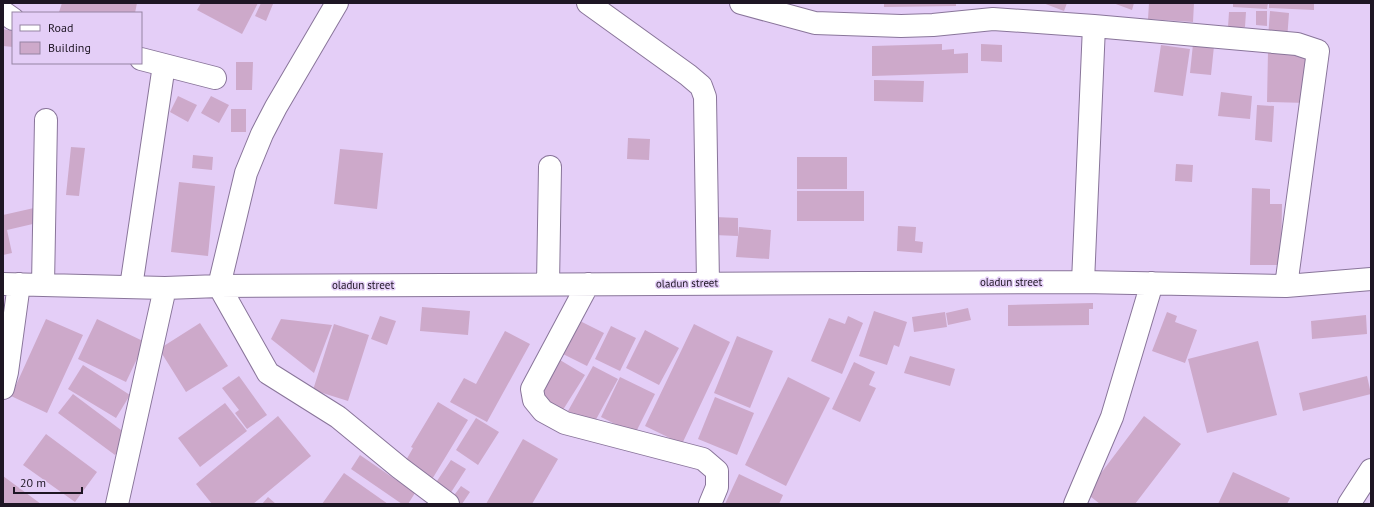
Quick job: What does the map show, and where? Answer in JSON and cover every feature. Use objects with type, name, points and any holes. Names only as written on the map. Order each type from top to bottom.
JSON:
[{"type":"street","points":[[337,3],[276,107],[262,134],[246,173],[219,286],[268,373],[338,417],[400,468],[448,504]]},
{"type":"street","points":[[588,3],[701,86],[705,97],[708,283]]},
{"type":"street","points":[[741,3],[815,23],[901,26],[993,20],[1094,26],[1297,44],[1318,50],[1286,286]]},
{"type":"street","points":[[3,12],[12,18]]},
{"type":"street","points":[[1083,282],[1094,26]]},
{"type":"street","points":[[142,59],[214,78]]},
{"type":"street","points":[[131,287],[164,65]]},
{"type":"street","points":[[43,285],[46,120]]},
{"type":"street","points":[[548,284],[550,167]]},
{"type":"street","name":"oladun street","points":[[11,284],[165,288],[219,286],[1083,282],[1286,286],[1371,279]]},
{"type":"street","points":[[3,388],[7,372],[11,284]]},
{"type":"street","points":[[588,284],[532,389],[534,400],[543,412],[565,423],[703,459],[717,471],[717,488],[710,504]]},
{"type":"street","points":[[1076,504],[1112,417],[1152,284]]},
{"type":"street","points":[[117,504],[165,288]]},
{"type":"street","points":[[1349,504],[1371,470]]},
{"type":"building","points":[[62,3],[137,3],[135,12],[59,12]]},
{"type":"building","points":[[201,3],[258,3],[242,34],[197,10]]},
{"type":"building","points":[[261,3],[273,4],[266,21],[255,16]]},
{"type":"building","points":[[884,3],[956,3],[956,6],[884,7]]},
{"type":"building","points":[[1043,3],[1067,3],[1064,11]]},
{"type":"building","points":[[1113,3],[1134,3],[1132,10]]},
{"type":"building","points":[[1149,3],[1194,3],[1193,22],[1148,19]]},
{"type":"building","points":[[1233,3],[1268,3],[1267,9],[1233,7]]},
{"type":"building","points":[[1269,3],[1314,3],[1314,10],[1269,8]]},
{"type":"building","points":[[1256,11],[1267,11],[1267,26],[1256,25]]},
{"type":"building","points":[[1270,11],[1289,13],[1287,40],[1268,38]]},
{"type":"building","points":[[1229,12],[1246,12],[1245,27],[1228,27]]},
{"type":"building","points":[[3,29],[12,31],[12,47],[3,46]]},
{"type":"building","points":[[942,44],[942,50],[954,49],[954,54],[968,53],[968,73],[872,76],[872,46]]},
{"type":"building","points":[[981,44],[1002,45],[1002,62],[981,61]]},
{"type":"building","points":[[1193,44],[1214,46],[1211,75],[1190,73]]},
{"type":"building","points":[[1161,45],[1190,49],[1183,96],[1154,92]]},
{"type":"building","points":[[1268,51],[1308,52],[1307,103],[1267,102]]},
{"type":"building","points":[[236,62],[253,62],[252,90],[236,90]]},
{"type":"building","points":[[874,80],[924,81],[923,102],[874,101]]},
{"type":"building","points":[[1221,92],[1252,96],[1250,119],[1218,116]]},
{"type":"building","points":[[178,96],[197,105],[188,122],[170,112]]},
{"type":"building","points":[[211,96],[229,105],[219,123],[201,113]]},
{"type":"building","points":[[1257,105],[1274,106],[1272,142],[1255,140]]},
{"type":"building","points":[[231,109],[246,109],[246,132],[231,132]]},
{"type":"building","points":[[628,138],[650,139],[649,160],[627,159]]},
{"type":"building","points":[[71,147],[85,148],[79,196],[66,195]]},
{"type":"building","points":[[340,149],[383,153],[377,209],[334,204]]},
{"type":"building","points":[[193,155],[213,157],[212,170],[192,168]]},
{"type":"building","points":[[797,157],[847,157],[847,189],[797,189]]},
{"type":"building","points":[[1176,164],[1193,165],[1192,182],[1175,181]]},
{"type":"building","points":[[179,182],[215,186],[208,256],[171,252]]},
{"type":"building","points":[[1252,188],[1270,189],[1270,204],[1282,204],[1281,265],[1250,265]]},
{"type":"building","points":[[797,191],[864,191],[864,221],[797,221]]},
{"type":"building","points":[[34,208],[37,223],[7,230],[12,253],[3,255],[3,215]]},
{"type":"building","points":[[715,217],[738,218],[738,236],[714,235]]},
{"type":"building","points":[[898,226],[916,227],[915,241],[923,242],[922,253],[897,251]]},
{"type":"building","points":[[739,227],[771,230],[769,259],[736,257]]},
{"type":"building","points":[[1093,303],[1093,309],[1089,309],[1089,325],[1008,326],[1008,305]]},
{"type":"building","points":[[422,307],[470,311],[468,335],[420,331]]},
{"type":"building","points":[[968,308],[971,320],[948,325],[946,313]]},
{"type":"building","points":[[874,311],[907,322],[899,347],[894,345],[887,365],[859,356]]},
{"type":"building","points":[[945,312],[947,327],[914,332],[912,317]]},
{"type":"building","points":[[1167,312],[1177,316],[1175,322],[1197,330],[1185,363],[1152,351]]},
{"type":"building","points":[[1366,315],[1367,334],[1312,339],[1311,321]]},
{"type":"building","points":[[380,316],[396,321],[387,345],[371,339]]},
{"type":"building","points":[[848,316],[863,323],[842,374],[811,361],[829,318],[845,324]]},
{"type":"building","points":[[46,319],[83,335],[47,413],[11,396]]},
{"type":"building","points":[[97,319],[145,342],[126,382],[78,359]]},
{"type":"building","points":[[281,319],[332,325],[314,373],[271,339]]},
{"type":"building","points":[[578,320],[604,333],[587,366],[561,353]]},
{"type":"building","points":[[200,323],[228,366],[186,392],[159,349]]},
{"type":"building","points":[[334,324],[369,335],[348,401],[313,390]]},
{"type":"building","points":[[694,324],[730,342],[682,444],[645,426]]},
{"type":"building","points":[[611,326],[636,338],[620,371],[595,359]]},
{"type":"building","points":[[645,330],[679,348],[659,385],[626,368]]},
{"type":"building","points":[[505,331],[530,344],[487,422],[450,402],[464,378],[476,384]]},
{"type":"building","points":[[737,336],[773,351],[750,408],[714,393]]},
{"type":"building","points":[[1258,341],[1277,415],[1207,433],[1188,359]]},
{"type":"building","points":[[910,356],[955,369],[950,386],[904,373]]},
{"type":"building","points":[[560,360],[585,375],[561,413],[536,399]]},
{"type":"building","points":[[854,362],[875,372],[869,385],[876,388],[860,422],[832,409]]},
{"type":"building","points":[[83,365],[130,395],[116,418],[68,389]]},
{"type":"building","points":[[593,366],[618,379],[593,425],[568,411]]},
{"type":"building","points":[[239,376],[267,415],[247,429],[235,413],[239,410],[222,388]]},
{"type":"building","points":[[1367,376],[1371,394],[1303,411],[1299,393]]},
{"type":"building","points":[[620,377],[655,394],[635,434],[601,417]]},
{"type":"building","points":[[788,377],[830,398],[786,486],[745,465]]},
{"type":"building","points":[[73,394],[129,436],[115,455],[58,413]]},
{"type":"building","points":[[715,397],[754,413],[737,455],[698,439]]},
{"type":"building","points":[[438,402],[468,420],[431,481],[405,462],[413,448],[411,447]]},
{"type":"building","points":[[225,403],[247,431],[200,467],[178,438]]},
{"type":"building","points":[[278,416],[311,456],[253,504],[212,504],[196,484]]},
{"type":"building","points":[[1144,416],[1181,444],[1135,504],[1100,504],[1086,493]]},
{"type":"building","points":[[476,418],[499,432],[478,465],[456,450]]},
{"type":"building","points":[[46,434],[97,472],[75,502],[23,465]]},
{"type":"building","points":[[523,439],[558,459],[532,504],[486,504]]},
{"type":"building","points":[[360,455],[415,493],[408,504],[402,504],[351,469]]},
{"type":"building","points":[[451,460],[466,469],[450,494],[435,484]]},
{"type":"building","points":[[1233,472],[1290,498],[1287,504],[1218,504]]},
{"type":"building","points":[[344,473],[388,504],[322,504]]},
{"type":"building","points":[[739,474],[783,495],[779,504],[725,504]]},
{"type":"building","points":[[3,476],[41,504],[3,504]]},
{"type":"building","points":[[461,486],[470,492],[462,504],[452,498]]},
{"type":"building","points":[[268,497],[276,504],[262,504]]}]
